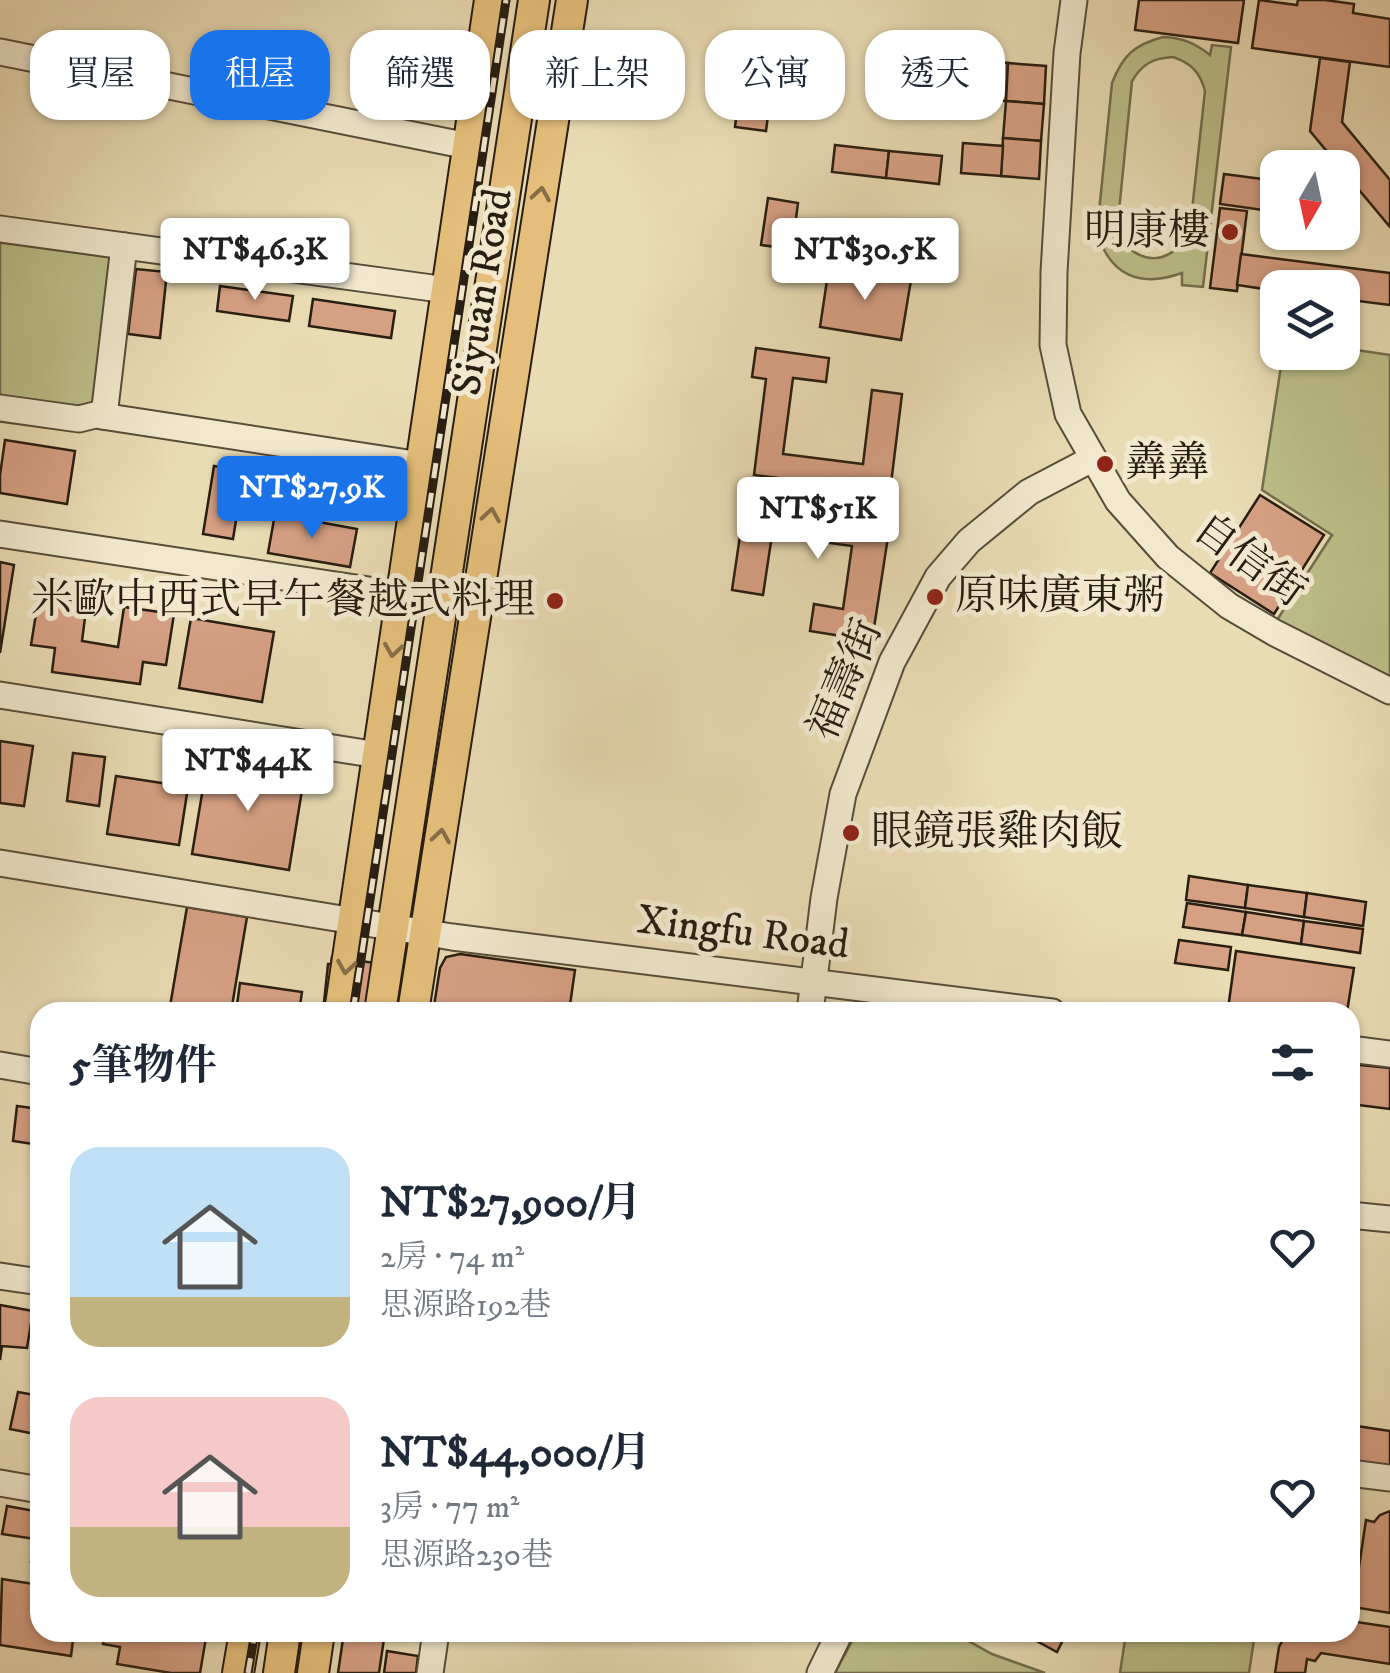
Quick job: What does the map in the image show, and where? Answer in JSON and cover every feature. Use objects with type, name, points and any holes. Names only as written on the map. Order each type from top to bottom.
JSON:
[{"type":"main road","name":"Siyuan Road","points":[[342,1002],[490,0]]},
{"type":"main road","name":"Siyuan Road","points":[[382,1002],[534,0]]},
{"type":"main road","name":"Siyuan Road","points":[[416,1002],[572,0]]},
{"type":"main road","points":[[238,1673],[243,1642]]},
{"type":"main road","points":[[279,1673],[284,1642]]},
{"type":"main road","points":[[313,1673],[318,1642]]},
{"type":"street","name":"自信街","points":[[1074,0],[1067,52],[1054,272],[1053,346],[1068,414],[1118,502],[1168,557],[1229,606],[1290,642],[1390,691]]},
{"type":"street","points":[[0,52],[468,146]]},
{"type":"street","points":[[0,229],[447,290]]},
{"type":"street","points":[[100,415],[124,246]]},
{"type":"street","points":[[0,408],[79,419],[100,415],[421,465]]},
{"type":"street","name":"福壽街","points":[[811,1002],[843,794],[874,703],[901,644],[938,578],[969,541],[1029,492],[1092,459]]},
{"type":"street","points":[[0,534],[402,595]]},
{"type":"street","points":[[0,695],[378,755]]},
{"type":"street","name":"Xingfu Road","points":[[0,863],[426,933],[972,1002]]},
{"type":"street","points":[[1360,1050],[1390,1054]]},
{"type":"street","points":[[0,1066],[30,1070]]},
{"type":"street","points":[[1360,1216],[1390,1219]]},
{"type":"street","points":[[0,1276],[30,1280]]},
{"type":"street","points":[[1360,1474],[1390,1478]]},
{"type":"street","points":[[0,1483],[30,1488]]},
{"type":"street","points":[[430,1673],[435,1642]]},
{"type":"street","points":[[820,1673],[835,1642]]},
{"type":"green space","points":[[1153,40],[1183,40],[1210,55],[1212,45],[1231,47],[1203,287],[1182,285],[1182,273],[1153,279],[1129,275],[1110,259],[1097,232],[1112,83],[1131,52]],"holes":[[[1173,57],[1190,65],[1205,91],[1190,229],[1174,251],[1165,256],[1144,257],[1134,252],[1117,231],[1132,81],[1144,66]]]},
{"type":"green space","points":[[0,240],[120,259],[95,411],[0,397]]},
{"type":"green space","points":[[1360,351],[1390,355],[1390,680],[1275,623],[1332,535],[1262,490],[1280,370],[1360,370]]},
{"type":"green space","points":[[852,1642],[970,1642],[1045,1673],[835,1673]]},
{"type":"green space","points":[[1125,1642],[1254,1642],[1249,1673],[1120,1673]]},
{"type":"building","points":[[1139,0],[1244,0],[1238,43],[1135,30]]},
{"type":"building","points":[[1259,0],[1297,5],[1298,0],[1354,4],[1353,13],[1390,19],[1390,67],[1252,48]]},
{"type":"building","points":[[1320,58],[1350,62],[1342,122],[1390,180],[1390,227],[1360,191],[1360,150],[1326,150],[1310,131]]},
{"type":"building","points":[[1005,63],[1008,63],[1005,101]]},
{"type":"building","points":[[1008,63],[1046,66],[1044,104],[1006,101]]},
{"type":"building","points":[[1006,101],[1044,104],[1041,141],[1003,138]]},
{"type":"building","points":[[736,120],[767,120],[766,131],[735,127]]},
{"type":"building","points":[[1003,138],[1041,141],[1039,179],[1001,176]]},
{"type":"building","points":[[963,143],[1003,146],[1001,176],[961,173]]},
{"type":"building","points":[[835,145],[889,151],[886,178],[832,172]]},
{"type":"building","points":[[889,151],[942,156],[939,184],[886,178]]},
{"type":"building","points":[[1224,174],[1260,179],[1260,210],[1220,204]]},
{"type":"building","points":[[768,198],[798,203],[792,249],[761,245]]},
{"type":"building","name":"明康樓","points":[[1220,208],[1247,211],[1237,291],[1210,288]]},
{"type":"building","points":[[1241,254],[1390,273],[1390,305],[1360,301],[1360,270],[1260,270],[1260,288],[1237,285]]},
{"type":"building","points":[[829,267],[911,280],[901,340],[820,327]]},
{"type":"building","points":[[136,269],[167,272],[160,338],[128,334]]},
{"type":"building","points":[[220,286],[293,296],[289,321],[217,311]]},
{"type":"building","points":[[313,299],[395,311],[391,338],[309,326]]},
{"type":"building","points":[[756,348],[829,358],[826,382],[793,378],[783,454],[863,464],[872,390],[902,394],[890,492],[754,475],[766,379],[752,377]]},
{"type":"building","points":[[5,440],[75,451],[67,504],[0,493]]},
{"type":"building","points":[[214,466],[244,471],[233,539],[203,534]]},
{"type":"building","points":[[1260,495],[1324,535],[1274,614],[1210,573]]},
{"type":"building","points":[[745,502],[890,524],[872,641],[810,631],[814,604],[843,609],[852,546],[772,535],[763,595],[732,590]]},
{"type":"building","points":[[275,514],[357,529],[350,567],[268,553]]},
{"type":"building","points":[[0,562],[14,565],[0,653]]},
{"type":"building","points":[[39,595],[87,602],[82,641],[118,647],[124,607],[174,614],[166,665],[143,662],[140,684],[52,672],[55,648],[31,645]]},
{"type":"building","points":[[191,618],[274,632],[262,702],[179,688]]},
{"type":"building","points":[[0,741],[33,746],[24,806],[0,803]]},
{"type":"building","points":[[73,753],[105,757],[99,806],[67,801]]},
{"type":"building","points":[[208,758],[299,773],[297,783],[303,784],[289,870],[192,854]]},
{"type":"building","points":[[116,776],[188,787],[179,845],[107,834]]},
{"type":"building","points":[[1189,876],[1248,885],[1245,908],[1186,900]]},
{"type":"building","points":[[1248,885],[1307,893],[1304,917],[1245,908]]},
{"type":"building","points":[[1307,893],[1366,902],[1363,926],[1304,917]]},
{"type":"building","points":[[1187,903],[1246,912],[1242,935],[1183,927]]},
{"type":"building","points":[[187,907],[247,917],[233,1002],[171,1002]]},
{"type":"building","points":[[1246,912],[1304,921],[1301,944],[1242,935]]},
{"type":"building","points":[[1304,921],[1363,929],[1360,953],[1301,944]]},
{"type":"building","points":[[1179,940],[1231,947],[1228,970],[1175,963]]},
{"type":"building","points":[[1236,951],[1354,968],[1349,1002],[1229,1002]]},
{"type":"building","points":[[460,954],[575,970],[570,1002],[435,1002],[440,968],[446,957]]},
{"type":"building","points":[[332,957],[375,963],[369,1002],[324,1002]]},
{"type":"building","points":[[240,983],[302,992],[300,1002],[237,1002]]},
{"type":"building","points":[[1360,1065],[1390,1068],[1390,1109],[1360,1105]]},
{"type":"building","points":[[17,1106],[30,1108],[30,1144],[13,1141]]},
{"type":"building","points":[[0,1305],[30,1310],[27,1348],[2,1346],[0,1360]]},
{"type":"building","points":[[18,1392],[30,1394],[30,1433],[10,1429]]},
{"type":"building","points":[[1360,1426],[1390,1431],[1390,1467],[1360,1463]]},
{"type":"building","points":[[7,1506],[30,1510],[30,1538],[2,1534]]},
{"type":"building","points":[[1390,1511],[1390,1613],[1360,1608],[1360,1560],[1366,1520],[1374,1522]]},
{"type":"building","points":[[2,1579],[30,1583],[30,1642],[73,1642],[71,1656],[0,1645]]},
{"type":"building","points":[[1360,1622],[1390,1627],[1390,1664],[1321,1653],[1315,1661],[1307,1659],[1305,1673],[1275,1673],[1282,1642],[1360,1642]]},
{"type":"building","points":[[205,1642],[200,1673],[171,1673],[117,1664],[120,1647],[103,1644]]},
{"type":"building","points":[[343,1642],[384,1642],[379,1673],[338,1673]]},
{"type":"building","points":[[1038,1642],[1062,1642],[1057,1652]]},
{"type":"building","points":[[387,1651],[418,1656],[416,1673],[384,1673]]},
{"type":"railway","points":[[355,1002],[506,0]]},
{"type":"railway","points":[[248,1673],[253,1642]]},
{"type":"place","name":"明康樓","points":[[1230,232]]},
{"type":"place","name":"羴羴","points":[[1105,464]]},
{"type":"place","name":"原味廣東粥","points":[[935,597]]},
{"type":"place","name":"米歐中西式早午餐越式料理","points":[[555,601]]},
{"type":"place","name":"眼鏡張雞肉飯","points":[[851,833]]}]
